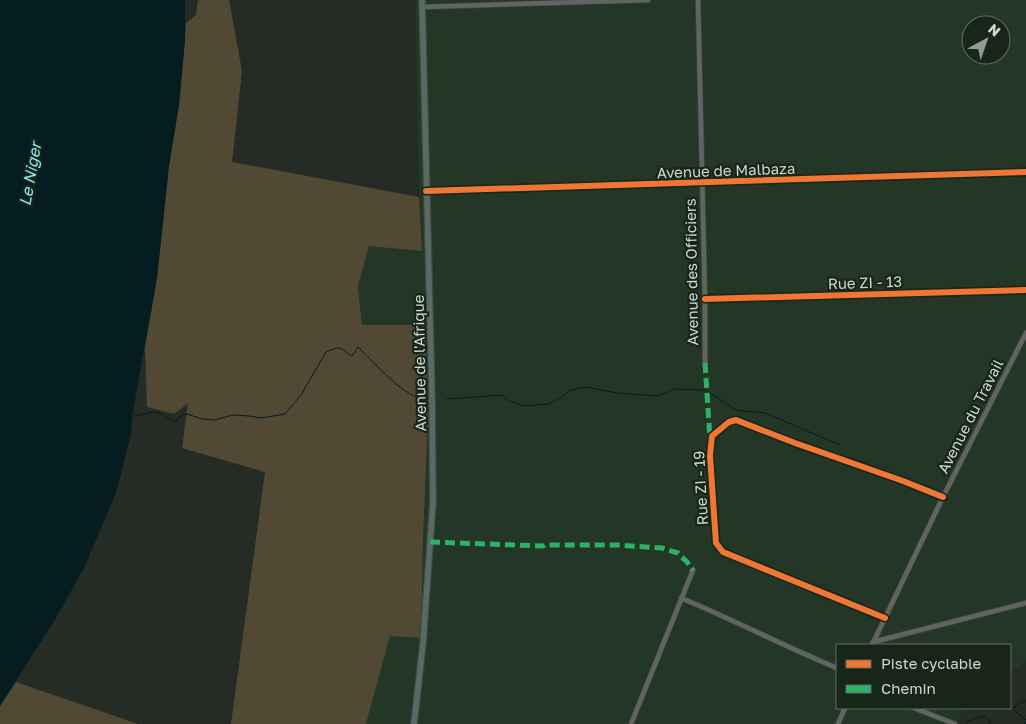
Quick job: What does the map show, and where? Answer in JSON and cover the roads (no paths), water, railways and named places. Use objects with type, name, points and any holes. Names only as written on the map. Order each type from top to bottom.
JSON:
[{"type":"main road","name":"Avenue de l'Afrique","points":[[414,724],[423,643],[433,502],[422,3]]},
{"type":"street","points":[[422,3],[648,0]]},
{"type":"street","name":"Avenue des Officiers","points":[[698,0],[705,363]]},
{"type":"street","name":"Avenue de Malbaza","points":[[426,192],[1026,172]]},
{"type":"street","name":"Rue ZI - 13","points":[[705,299],[1026,290]]},
{"type":"street","name":"Avenue du Travail","points":[[872,644],[943,497],[1026,333]]},
{"type":"street","name":"Rue ZI - 19","points":[[885,618],[723,552],[716,543],[710,456],[712,436],[729,422],[736,420],[943,497]]},
{"type":"street","points":[[631,724],[693,570]]},
{"type":"street","points":[[682,598],[836,668]]},
{"type":"street","points":[[872,644],[1026,604]]},
{"type":"street","points":[[838,724],[845,709]]},
{"type":"street","points":[[917,709],[955,724]]},
{"type":"water","name":"Le Niger","points":[[0,0],[185,0],[185,41],[179,105],[169,166],[157,278],[132,417],[131,434],[117,490],[85,566],[56,618],[0,706]]},
{"type":"waterway","points":[[130,417],[153,412],[162,414],[175,422],[179,417],[187,414],[202,419],[215,420],[232,415],[261,418],[285,414],[301,395],[326,352],[338,348],[352,356],[358,347],[396,384],[423,401]]},
{"type":"waterway","points":[[447,399],[502,395],[509,401],[524,406],[548,404],[562,397],[570,390],[587,387],[617,393],[657,396],[675,389],[706,390],[736,410],[765,413],[840,445]]},
{"type":"waterway","points":[[1026,701],[1014,707],[1015,711],[1026,720]]},
{"type":"waterway","points":[[966,724],[968,721],[985,716],[992,724]]}]
